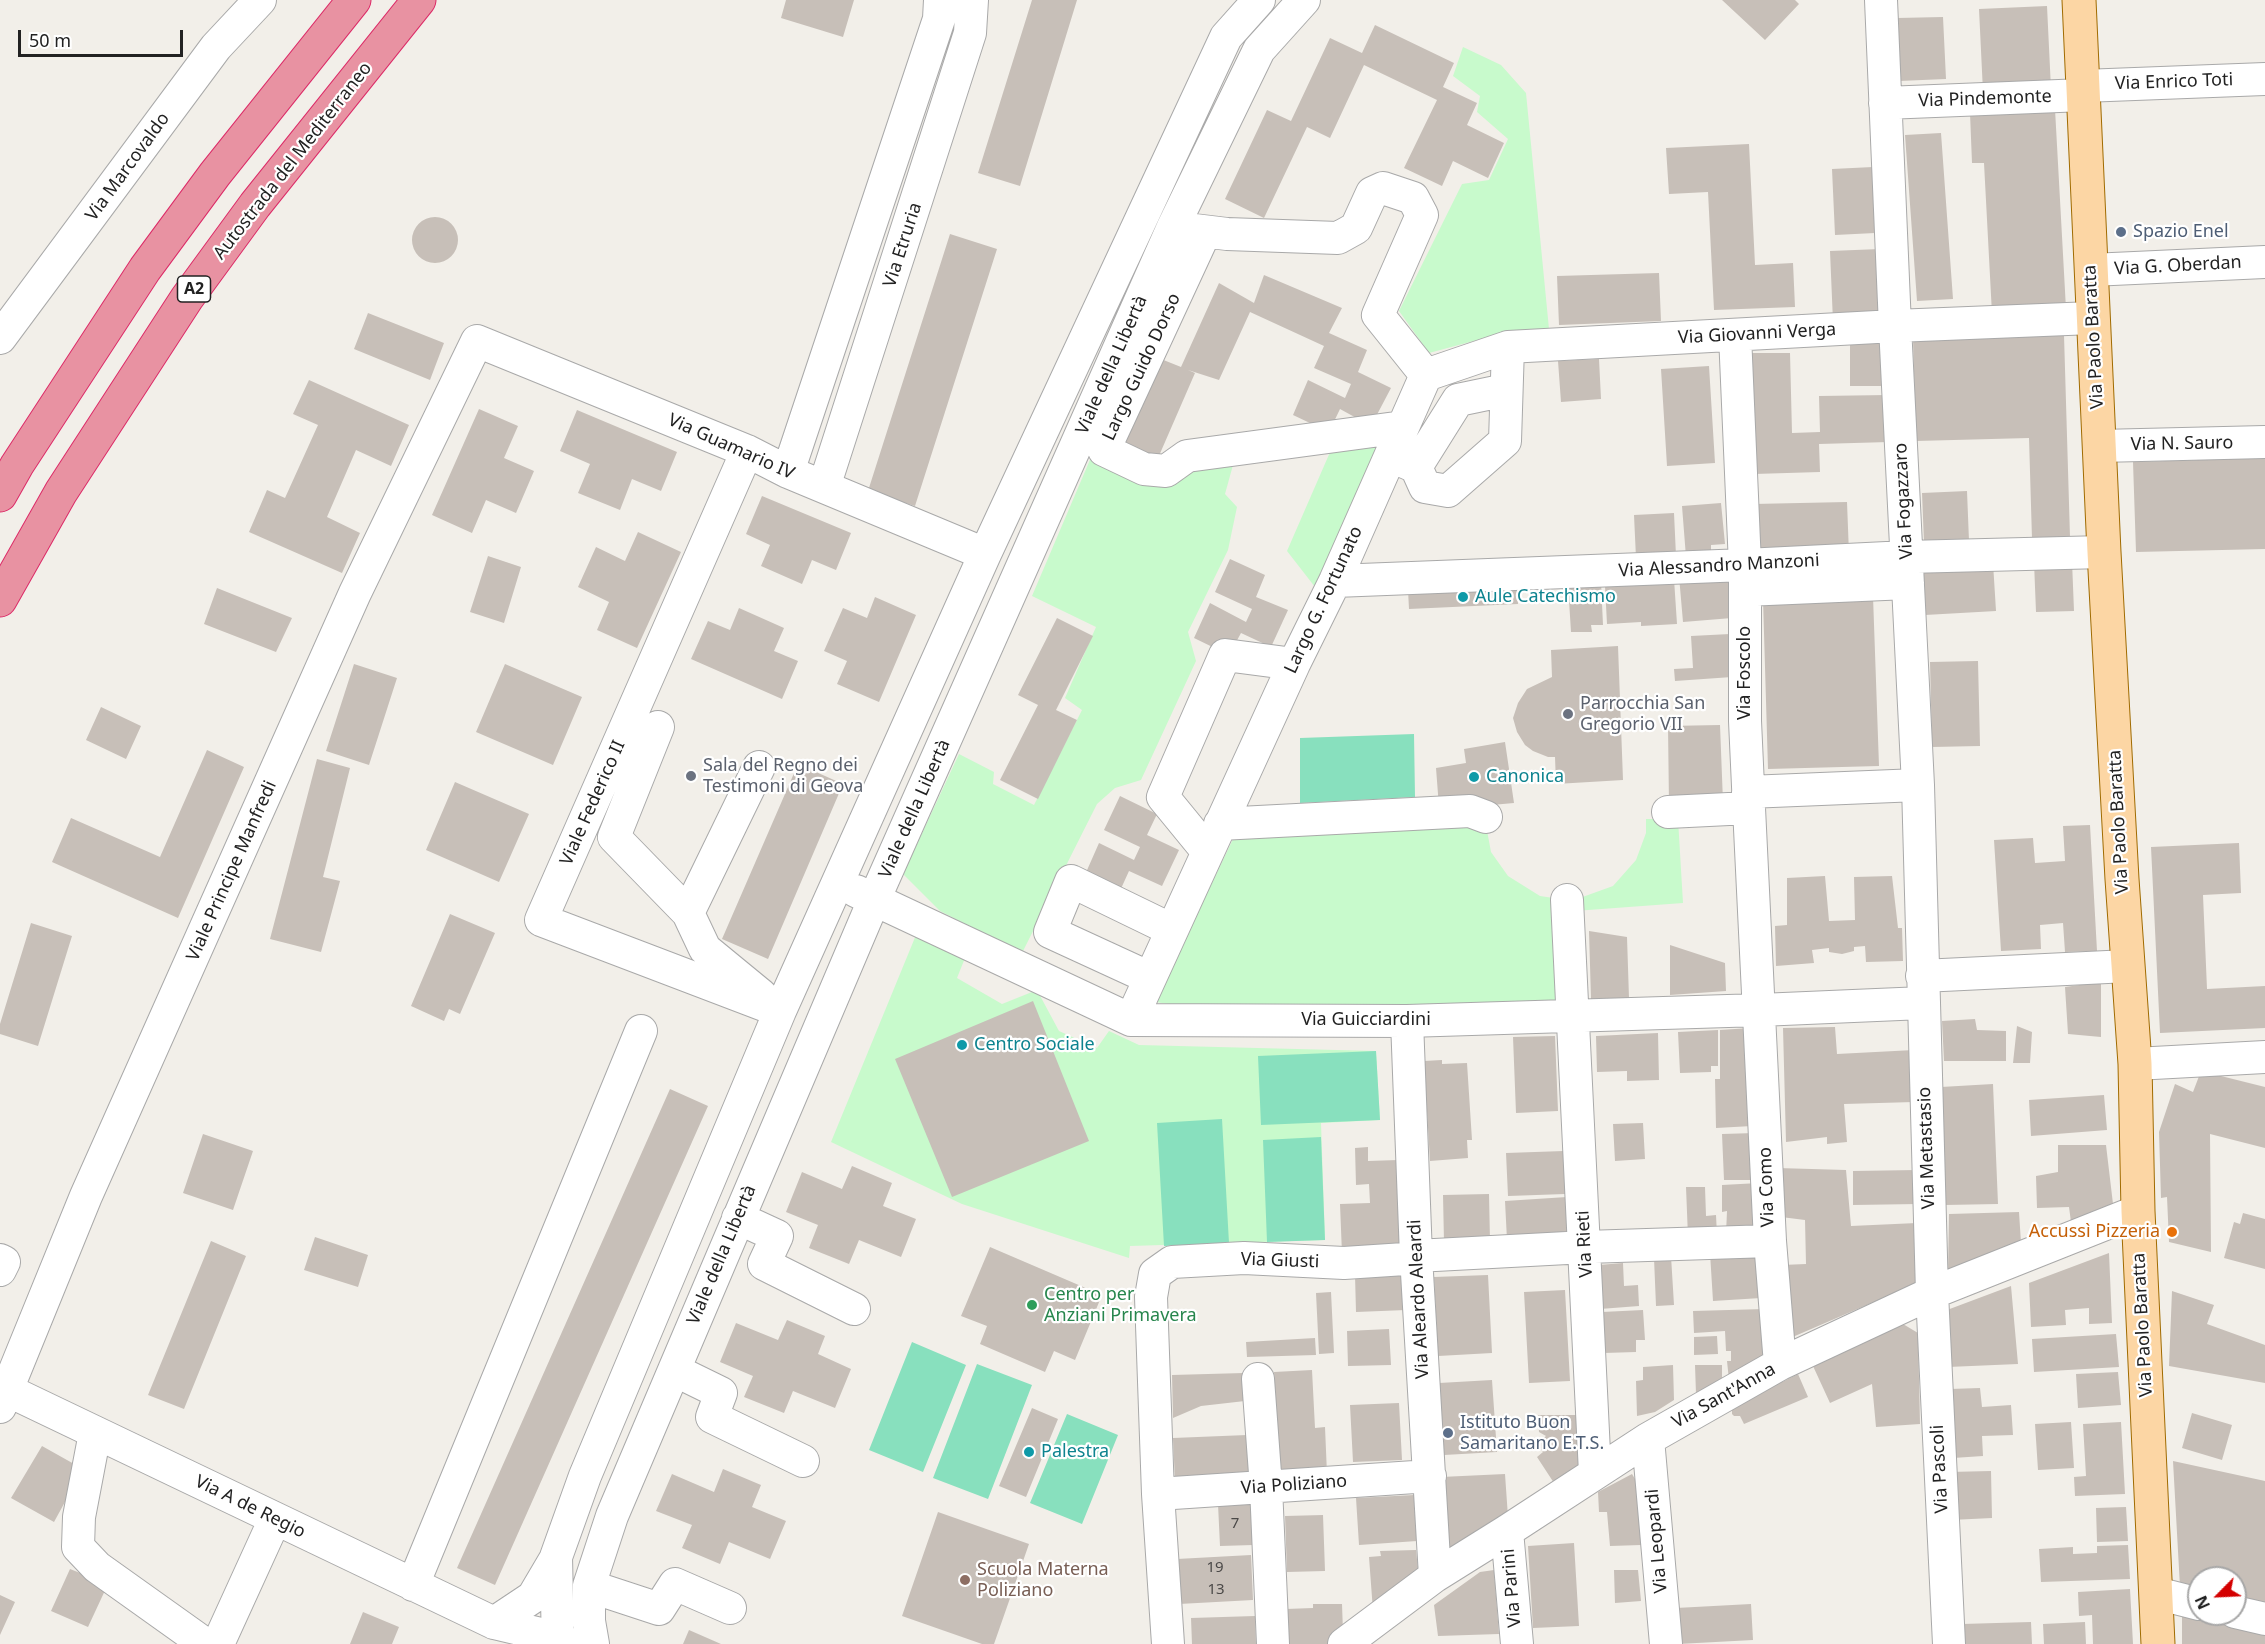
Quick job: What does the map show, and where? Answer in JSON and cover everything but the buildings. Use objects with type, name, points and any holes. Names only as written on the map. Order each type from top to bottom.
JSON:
[{"type":"highway","points":[[0,495],[17,465],[145,269],[214,174],[354,0]]},
{"type":"highway","name":"Autostrada del Mediterraneo","points":[[0,600],[61,492],[187,298],[255,205],[419,0]]},
{"type":"main road","name":"Via Paolo Baratta","points":[[2079,0],[2104,552],[2135,1064],[2138,1211],[2158,1644]]},
{"type":"street","name":"Via Marcovaldo","points":[[0,338],[216,47],[260,0]]},
{"type":"street","name":"Via Etruria","points":[[788,472],[939,19],[940,0]]},
{"type":"street","name":"Via Etruria","points":[[824,487],[970,33],[972,0]]},
{"type":"street","name":"Viale della Libertà","points":[[562,1642],[556,1557],[585,1476],[780,1011],[985,554],[1226,37],[1259,0]]},
{"type":"street","name":"Viale della Libertà","points":[[593,1644],[589,1621],[590,1586],[612,1516],[874,900],[1173,227],[1259,50],[1304,0]]},
{"type":"street","name":"Via Fogazzaro","points":[[1881,0],[1927,985]]},
{"type":"street","name":"Via Enrico Toti","points":[[2084,91],[2265,79]]},
{"type":"street","name":"Via Pindemonte","points":[[1885,103],[2084,91]]},
{"type":"street","points":[[1173,227],[1205,232],[1338,238],[1356,228],[1372,193],[1383,188],[1413,198],[1422,215],[1378,315],[1426,375]]},
{"type":"street","name":"Largo Guido Dorso","points":[[1205,232],[1104,450],[1144,469],[1166,471],[1187,456],[1403,427]]},
{"type":"street","name":"Via G. Oberdan","points":[[2091,270],[2265,262]]},
{"type":"street","name":"Via Giovanni Verga","points":[[1426,375],[1508,347],[2092,318]]},
{"type":"street","name":"Via Foscolo","points":[[1736,335],[1745,578],[1745,721],[1760,1010]]},
{"type":"street","name":"Via Guamario IV","points":[[477,341],[747,451],[788,472],[985,554]]},
{"type":"street","name":"Viale Principe Manfredi","points":[[2,1400],[86,1197],[350,603],[477,341]]},
{"type":"street","points":[[1506,390],[1458,400],[1403,461],[1425,487],[1448,491],[1505,441],[1508,347]]},
{"type":"street","name":"Largo G. Fortunato","points":[[1131,1020],[1294,664],[1335,581],[1403,461],[1403,427],[1426,375]]},
{"type":"street","name":"Via N. Sauro","points":[[2100,446],[2265,442]]},
{"type":"street","name":"Viale Federico II","points":[[747,451],[542,920],[780,1011]]},
{"type":"street","name":"Via Alessandro Manzoni","points":[[1335,581],[1745,578],[1908,570],[2104,552]]},
{"type":"street","points":[[1208,852],[1163,797],[1225,655],[1294,664]]},
{"type":"street","points":[[658,727],[614,837],[688,912],[705,949],[780,1011]]},
{"type":"street","points":[[688,912],[759,767]]},
{"type":"street","points":[[1668,812],[1748,800],[1918,785]]},
{"type":"street","points":[[1220,824],[1470,811],[1486,817]]},
{"type":"street","points":[[1150,978],[1050,932],[1071,881],[1172,930]]},
{"type":"street","name":"Via Guicciardini","points":[[838,883],[1131,1020],[1407,1021],[1760,1010],[1927,985],[2128,966]]},
{"type":"street","name":"Via Rieti","points":[[1567,900],[1596,1473]]},
{"type":"street","name":"Via Metastasio","points":[[1927,985],[1932,1293]]},
{"type":"street","name":"Via Como","points":[[1760,1010],[1770,1241],[1780,1364]]},
{"type":"street","name":"Via Aleardo Aleardi","points":[[1407,1021],[1416,1256],[1435,1576]]},
{"type":"street","points":[[413,1585],[641,1031]]},
{"type":"street","points":[[2135,1064],[2265,1057]]},
{"type":"street","name":"Via Sant'Anna","points":[[1346,1643],[1435,1576],[1507,1532],[1648,1439],[1780,1364],[1932,1293],[2138,1211]]},
{"type":"street","points":[[738,1218],[777,1236],[764,1264],[854,1309]]},
{"type":"street","name":"Via Giusti","points":[[1167,1640],[1158,1494],[1151,1297],[1155,1274],[1172,1262],[1244,1258],[1344,1263],[1416,1256],[1586,1247],[1770,1241]]},
{"type":"street","points":[[0,1260],[4,1262],[0,1270]]},
{"type":"street","name":"Via Pascoli","points":[[1932,1293],[1949,1644]]},
{"type":"street","points":[[674,1370],[722,1393],[712,1417],[803,1461]]},
{"type":"street","points":[[1258,1379],[1266,1487],[1273,1644]]},
{"type":"street","name":"Via A de Regio","points":[[2,1400],[95,1433],[494,1623],[562,1642]]},
{"type":"street","points":[[95,1433],[79,1517],[78,1546],[97,1567],[205,1644]]},
{"type":"street","name":"Via Leopardi","points":[[1648,1439],[1666,1644]]},
{"type":"street","name":"Via Poliziano","points":[[1158,1494],[1430,1476]]},
{"type":"street","points":[[218,1644],[274,1519]]},
{"type":"street","name":"Via Parini","points":[[1507,1532],[1517,1644]]},
{"type":"street","points":[[494,1623],[533,1597],[556,1557]]},
{"type":"street","points":[[590,1586],[659,1609],[675,1584],[730,1608]]},
{"type":"street","points":[[2156,1593],[2187,1601]]},
{"type":"street","points":[[2247,1615],[2265,1619]]},
{"type":"street","name":"Via A de Regio","points":[[494,1623],[518,1644]]},
{"type":"green space","points":[[1463,47],[1501,65],[1526,93],[1549,329],[1496,335],[1429,353],[1399,311],[1462,184],[1489,180],[1508,139],[1477,112],[1480,96],[1453,76]]},
{"type":"green space","points":[[1334,443],[1382,443],[1315,587],[1287,551]]},
{"type":"green space","points":[[1092,455],[1174,474],[1233,465],[1225,494],[1237,507],[1228,550],[1188,632],[1196,661],[1141,780],[1115,788],[1097,804],[1022,953],[940,911],[903,874],[959,754],[994,772],[993,784],[1034,805],[1082,710],[1065,698],[1096,627],[1032,596]]},
{"type":"green space","points":[[1414,734],[1415,797],[1300,803],[1300,738]]},
{"type":"green space","points":[[1646,819],[1678,819],[1683,903],[1561,912],[1567,1008],[1206,1009],[1155,1002],[1234,837],[1486,825],[1491,852],[1508,876],[1540,896],[1567,900],[1577,899],[1613,886],[1636,860],[1646,833]]},
{"type":"green space","points":[[916,935],[965,958],[957,978],[1002,1004],[1037,990],[1059,1031],[1097,1048],[1109,1031],[1139,1045],[1376,1051],[1380,1120],[1321,1123],[1325,1240],[1130,1246],[1129,1258],[962,1204],[831,1142]]},
{"type":"green space","points":[[1376,1051],[1380,1120],[1261,1125],[1258,1056]]},
{"type":"green space","points":[[1222,1119],[1229,1243],[1164,1246],[1157,1123]]},
{"type":"green space","points":[[1321,1137],[1325,1240],[1267,1242],[1263,1140]]},
{"type":"green space","points":[[912,1342],[966,1365],[923,1472],[869,1450]]},
{"type":"green space","points":[[977,1364],[1032,1385],[988,1499],[933,1478]]},
{"type":"green space","points":[[1067,1414],[1118,1435],[1082,1524],[1030,1503]]},
{"type":"place","name":"Spazio Enel","points":[[2121,232]]},
{"type":"place","name":"Aule Catechismo","points":[[1463,597]]},
{"type":"place","name":"Parrocchia San Gregorio VII","points":[[1568,714]]},
{"type":"place","name":"Sala del Regno dei Testimoni di Geova","points":[[691,776]]},
{"type":"place","name":"Canonica","points":[[1474,777]]},
{"type":"place","name":"Centro Sociale","points":[[962,1045]]},
{"type":"place","name":"Accussì Pizzeria","points":[[2172,1232]]},
{"type":"place","name":"Centro per Anziani Primavera","points":[[1032,1305]]},
{"type":"place","name":"Istituto Buon Samaritano E.T.S.","points":[[1448,1433]]},
{"type":"place","name":"Palestra","points":[[1029,1452]]},
{"type":"place","name":"Scuola Materna Poliziano","points":[[965,1580]]}]
